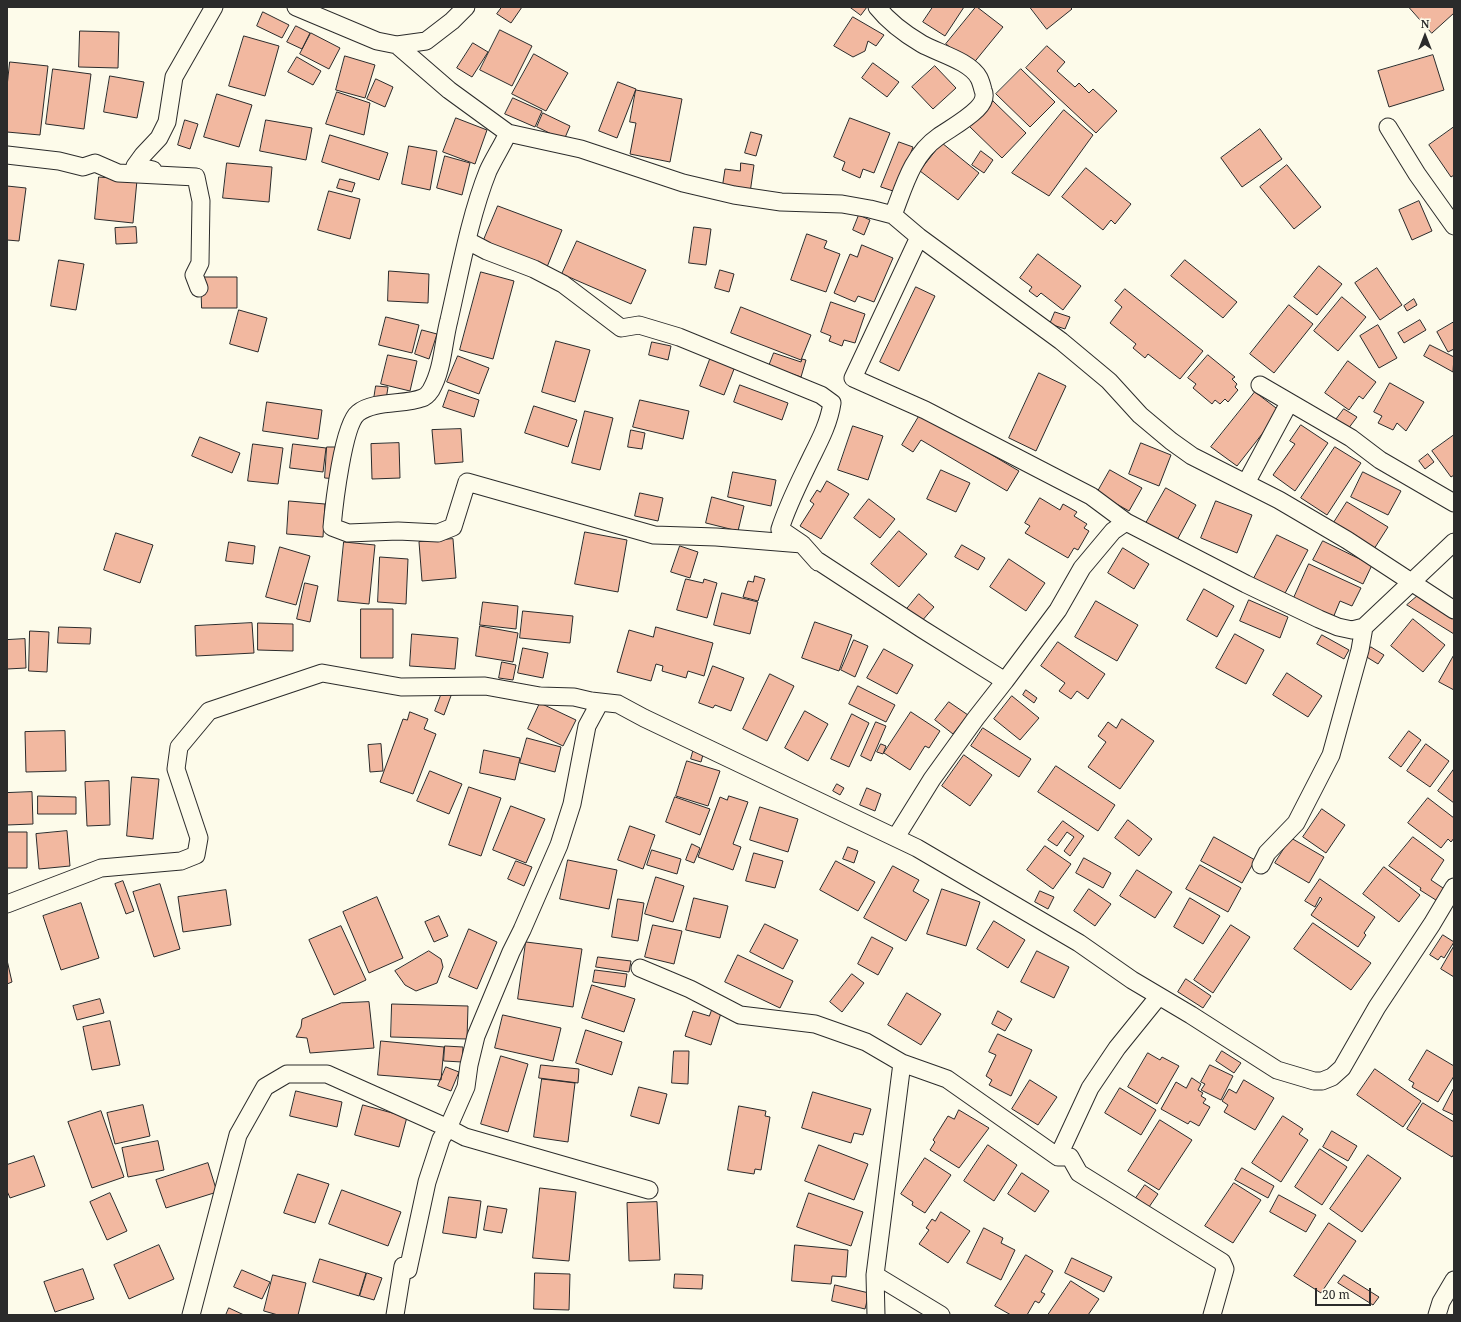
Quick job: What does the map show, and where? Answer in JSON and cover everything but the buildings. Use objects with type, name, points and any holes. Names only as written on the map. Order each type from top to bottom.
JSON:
[{"type":"street","points":[[196,177],[135,166],[143,155],[160,138],[167,122],[174,77],[214,7]]},
{"type":"street","points":[[296,7],[377,41],[397,45],[426,41],[452,21],[466,7]]},
{"type":"street","points":[[877,7],[888,20],[922,44],[969,68],[978,77],[984,92],[984,100],[977,109],[925,148],[911,167],[893,215]]},
{"type":"street","points":[[397,45],[449,90],[508,133],[581,149],[683,182],[734,195],[781,202],[842,204],[893,215],[919,237],[1061,341],[1109,381],[1140,415],[1171,441],[1192,456],[1279,500],[1347,540],[1454,610]]},
{"type":"street","points":[[1388,127],[1417,174],[1454,226]]},
{"type":"street","points":[[508,133],[488,170],[474,217],[448,323],[437,378],[430,392],[423,398],[377,405],[359,412],[352,420],[347,436],[335,496],[332,527],[348,533],[398,531],[438,533],[453,527],[467,482],[654,535],[716,537],[802,544]]},
{"type":"street","points":[[7,155],[59,161],[83,167],[95,163],[118,173],[196,177]]},
{"type":"street","points":[[196,177],[201,202],[200,263],[194,275],[199,288]]},
{"type":"street","points":[[919,237],[853,378],[926,410],[1091,496],[1126,522],[1246,584],[1338,627],[1358,628],[1454,542]]},
{"type":"street","points":[[468,241],[487,252],[534,270],[563,284],[621,328],[639,325],[679,337],[821,395],[832,403],[830,414],[820,439],[787,507],[780,528],[802,544],[818,562],[1006,681]]},
{"type":"street","points":[[1260,385],[1351,438],[1380,460],[1454,503]]},
{"type":"street","points":[[1246,483],[1289,403]]},
{"type":"street","points":[[896,837],[932,779],[1058,610],[1082,568],[1113,531],[1126,522]]},
{"type":"street","points":[[1261,865],[1267,853],[1296,823],[1330,755],[1360,650],[1358,628]]},
{"type":"street","points":[[7,904],[101,868],[181,862],[196,855],[199,838],[176,769],[179,747],[209,711],[322,673],[401,687],[485,686],[540,696],[574,696],[600,702],[618,704],[644,718],[896,837],[1079,943],[1132,980],[1278,1070],[1314,1081],[1322,1081],[1332,1077],[1342,1068],[1377,1007],[1454,888]]},
{"type":"street","points":[[574,696],[588,726]]},
{"type":"street","points":[[395,1315],[403,1266],[408,1270],[427,1182],[441,1139],[448,1128],[466,1087],[469,1065],[476,1036],[510,952],[522,930],[561,838],[572,804],[588,726],[600,702]]},
{"type":"street","points":[[640,968],[690,989],[740,1015],[815,1024],[866,1042],[902,1063],[947,1079],[1058,1156],[1070,1158],[1079,1173],[1222,1262],[1225,1269],[1212,1315]]},
{"type":"street","points":[[1058,1156],[1090,1088],[1117,1048],[1159,996]]},
{"type":"street","points":[[876,1315],[875,1275],[902,1063]]},
{"type":"street","points":[[191,1315],[238,1135],[265,1087],[287,1074],[327,1074],[465,1137],[649,1190]]},
{"type":"street","points":[[875,1275],[941,1315]]},
{"type":"street","points":[[1437,1315],[1441,1302],[1454,1280]]}]
